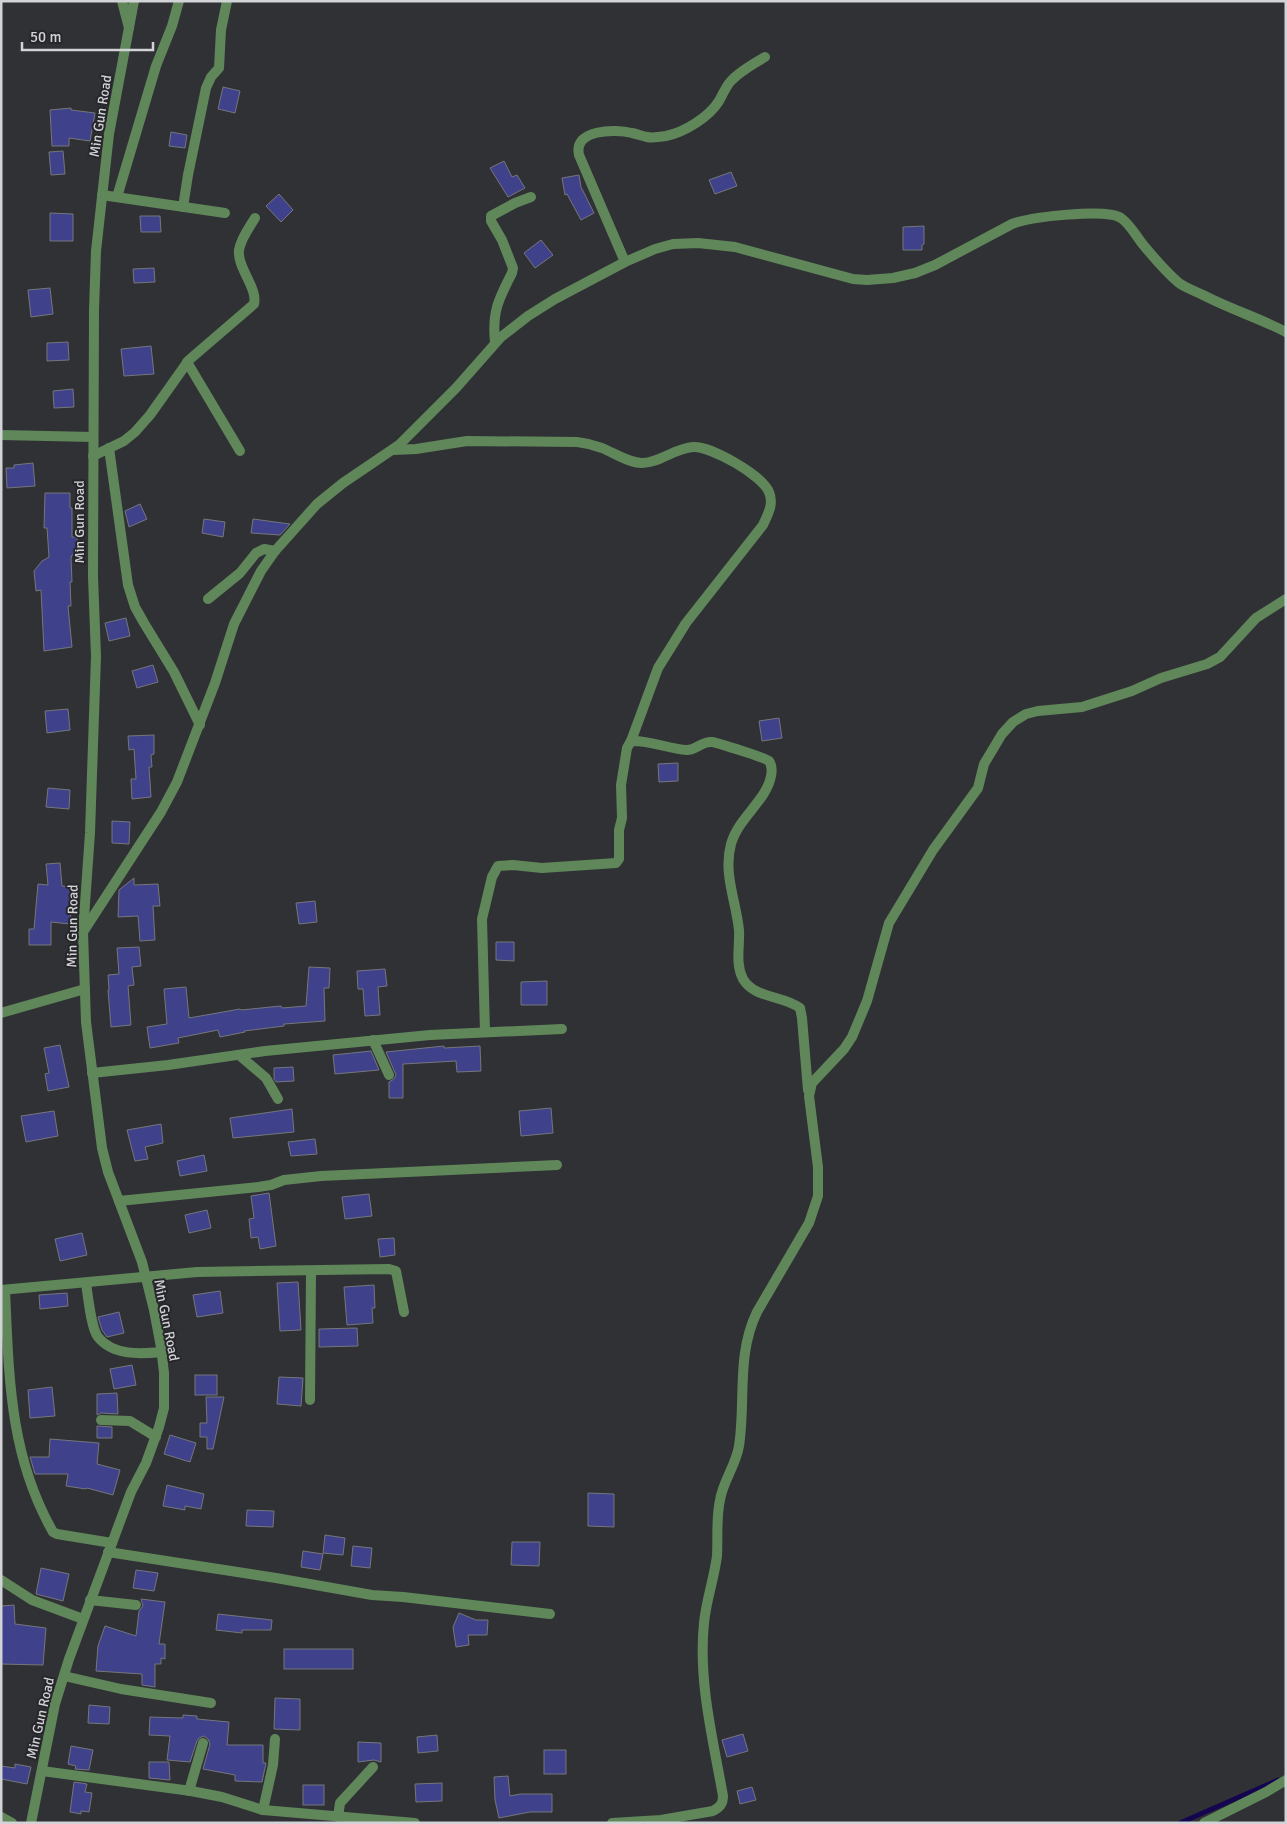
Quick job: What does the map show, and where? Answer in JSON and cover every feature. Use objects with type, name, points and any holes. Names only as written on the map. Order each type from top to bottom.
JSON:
[{"type":"street","points":[[122,1],[129,29]]},
{"type":"street","name":"Min Gun Road","points":[[31,1823],[56,1704],[64,1676],[83,1619],[131,1492],[146,1463],[156,1437],[164,1408],[162,1352],[145,1276],[108,1172],[102,1148],[86,1022],[83,932],[90,832],[96,656],[92,577],[96,251],[109,134],[134,1]]},
{"type":"street","points":[[117,197],[156,66],[172,26],[179,1]]},
{"type":"street","points":[[183,207],[206,88],[211,77],[219,68],[221,30],[227,1]]},
{"type":"street","points":[[624,262],[579,155],[578,149],[581,141],[588,135],[619,131],[648,138],[675,133],[704,117],[718,103],[728,83],[765,57]]},
{"type":"street","points":[[102,195],[225,213]]},
{"type":"street","points":[[495,343],[493,324],[496,306],[513,268],[502,240],[491,221],[491,216],[531,197]]},
{"type":"street","points":[[83,932],[161,812],[177,782],[200,724],[234,624],[261,571],[275,551],[317,504],[393,450],[456,388],[495,343],[528,316],[555,299],[624,262],[664,246],[698,243],[735,247],[853,280],[893,278],[915,273],[935,265],[1022,220],[1063,215],[1111,215],[1119,216],[1126,222],[1145,248],[1180,283],[1227,308],[1286,332]]},
{"type":"street","points":[[93,456],[124,441],[140,426],[150,415],[187,362],[254,304],[254,297],[241,264],[239,251],[242,240],[255,218]]},
{"type":"street","points":[[187,362],[240,451]]},
{"type":"street","points":[[1,435],[93,437]]},
{"type":"street","points":[[393,450],[416,449],[467,441],[576,442],[593,445],[643,463],[685,448],[702,448],[716,453],[746,470],[765,484],[772,501],[771,508],[763,525],[686,623],[658,668],[627,748],[621,785],[622,818],[619,830],[618,862],[613,864],[542,868],[504,865],[498,866],[495,869],[482,919],[485,1032]]},
{"type":"street","points":[[109,448],[128,585],[135,607],[174,672],[200,724]]},
{"type":"street","points":[[208,599],[240,573],[256,552],[264,549],[275,551]]},
{"type":"street","points":[[809,1096],[816,1076],[844,1049],[852,1037],[867,1001],[888,923],[933,850],[978,788],[984,764],[1002,734],[1013,722],[1026,714],[1038,711],[1082,707],[1132,691],[1161,678],[1207,664],[1220,657],[1256,618],[1286,599]]},
{"type":"street","points":[[612,1823],[661,1820],[713,1811],[720,1807],[723,1802],[724,1796],[708,1712],[702,1663],[704,1621],[717,1556],[717,1520],[720,1499],[724,1483],[738,1449],[743,1367],[751,1326],[776,1278],[810,1223],[818,1196],[818,1167],[800,1008],[792,1003],[758,992],[741,975],[738,961],[738,929],[728,874],[731,843],[742,821],[757,803],[768,784],[771,777],[770,762],[758,755],[712,742],[702,744],[690,750],[631,740]]},
{"type":"street","points":[[1,1013],[85,989]]},
{"type":"street","points":[[92,1073],[373,1040],[430,1035],[562,1029]]},
{"type":"street","points":[[373,1040],[389,1075]]},
{"type":"street","points":[[239,1055],[266,1078],[278,1099]]},
{"type":"street","points":[[119,1201],[258,1187],[272,1185],[284,1180],[321,1176],[558,1165]]},
{"type":"street","points":[[404,1312],[398,1275],[395,1270],[197,1272],[3,1290],[9,1377],[20,1448],[29,1478],[53,1532],[110,1548],[372,1595],[550,1614]]},
{"type":"street","points":[[310,1400],[311,1271]]},
{"type":"street","points":[[86,1283],[98,1336],[107,1345],[131,1353],[162,1352]]},
{"type":"street","points":[[100,1420],[130,1422],[156,1437]]},
{"type":"street","points":[[1,1580],[32,1600],[83,1619]]},
{"type":"street","points":[[90,1600],[136,1605]]},
{"type":"street","points":[[64,1676],[121,1689],[211,1703]]},
{"type":"street","points":[[262,1810],[273,1765],[276,1740]]},
{"type":"street","points":[[189,1791],[203,1743]]},
{"type":"street","points":[[338,1816],[340,1803],[372,1767]]},
{"type":"street","points":[[42,1771],[189,1791],[222,1797],[262,1810],[415,1823]]},
{"type":"street","points":[[1204,1823],[1286,1780]]},
{"type":"street","points":[[1,1817],[12,1823]]},
{"type":"building","points":[[223,87],[240,91],[235,113],[218,109]]},
{"type":"building","points":[[71,108],[71,110],[95,113],[90,141],[69,138],[69,146],[52,146],[50,110]]},
{"type":"building","points":[[171,132],[187,135],[185,148],[169,146]]},
{"type":"building","points":[[63,151],[65,174],[51,175],[49,152]]},
{"type":"building","points":[[504,161],[512,177],[517,175],[525,188],[508,197],[490,168]]},
{"type":"building","points":[[731,172],[737,186],[715,194],[709,180]]},
{"type":"building","points":[[579,175],[581,187],[594,213],[581,220],[567,194],[565,195],[562,178]]},
{"type":"building","points":[[279,194],[293,210],[281,222],[266,206]]},
{"type":"building","points":[[50,213],[73,214],[73,241],[50,241]]},
{"type":"building","points":[[140,216],[160,216],[161,232],[141,232]]},
{"type":"building","points":[[924,226],[922,250],[903,250],[903,227]]},
{"type":"building","points":[[541,240],[553,255],[535,268],[524,253]]},
{"type":"building","points":[[154,268],[155,282],[134,283],[133,269]]},
{"type":"building","points":[[50,288],[53,314],[31,317],[28,290]]},
{"type":"building","points":[[68,342],[69,360],[47,361],[47,343]]},
{"type":"building","points":[[151,346],[154,374],[124,376],[121,349]]},
{"type":"building","points":[[73,389],[74,407],[54,408],[53,391]]},
{"type":"building","points":[[33,463],[35,486],[7,488],[6,468]]},
{"type":"building","points":[[45,493],[70,493],[72,537],[77,537],[78,555],[72,555],[71,558],[71,606],[68,606],[72,647],[44,651],[41,590],[36,591],[34,571],[42,561],[49,557],[47,528],[44,528]]},
{"type":"building","points":[[140,504],[147,519],[129,527],[125,511]]},
{"type":"building","points":[[204,519],[225,522],[223,537],[202,533]]},
{"type":"building","points":[[253,519],[290,524],[280,535],[251,533]]},
{"type":"building","points":[[126,618],[130,636],[109,641],[105,623]]},
{"type":"building","points":[[153,665],[158,682],[137,688],[132,671]]},
{"type":"building","points":[[68,709],[70,730],[47,733],[45,711]]},
{"type":"building","points":[[779,718],[782,738],[762,741],[759,721]]},
{"type":"building","points":[[154,735],[154,754],[151,755],[152,767],[149,767],[151,797],[132,799],[131,779],[136,779],[134,749],[129,750],[128,736]]},
{"type":"building","points":[[678,763],[678,781],[659,782],[658,764]]},
{"type":"building","points":[[48,788],[70,790],[69,809],[46,807]]},
{"type":"building","points":[[112,821],[130,822],[129,844],[112,843]]},
{"type":"building","points":[[60,863],[62,886],[73,887],[70,924],[51,922],[51,945],[29,945],[29,929],[34,929],[38,884],[48,885],[46,864]]},
{"type":"building","points":[[134,878],[134,885],[158,884],[160,906],[153,906],[155,940],[140,941],[138,916],[118,917],[119,890]]},
{"type":"building","points":[[315,901],[317,922],[299,924],[296,903]]},
{"type":"building","points":[[496,942],[514,942],[514,961],[496,960]]},
{"type":"building","points":[[139,947],[141,966],[132,967],[134,985],[128,986],[131,1025],[111,1027],[108,975],[119,974],[117,948]]},
{"type":"building","points":[[309,967],[330,968],[329,988],[324,988],[325,1021],[284,1024],[284,1026],[244,1031],[220,1037],[218,1030],[178,1038],[179,1043],[150,1048],[147,1027],[167,1024],[164,989],[186,987],[189,1018],[240,1009],[306,1006]]},
{"type":"building","points":[[385,969],[387,986],[378,987],[380,1015],[365,1016],[363,989],[358,989],[357,971]]},
{"type":"building","points":[[547,981],[547,1005],[521,1005],[521,982]]},
{"type":"building","points":[[60,1045],[69,1087],[48,1091],[45,1074],[49,1073],[44,1048]]},
{"type":"building","points":[[444,1046],[444,1048],[480,1046],[481,1071],[457,1072],[456,1061],[403,1064],[403,1098],[389,1098],[389,1082],[396,1075],[386,1052]]},
{"type":"building","points":[[371,1051],[379,1070],[335,1074],[333,1055]]},
{"type":"building","points":[[293,1067],[294,1081],[276,1082],[274,1079],[274,1068]]},
{"type":"building","points":[[551,1108],[553,1133],[521,1136],[519,1111]]},
{"type":"building","points":[[292,1109],[294,1132],[233,1138],[230,1118]]},
{"type":"building","points":[[54,1111],[58,1136],[26,1142],[21,1116]]},
{"type":"building","points":[[161,1124],[163,1143],[145,1147],[148,1159],[135,1161],[127,1130]]},
{"type":"building","points":[[315,1139],[317,1154],[291,1156],[288,1142]]},
{"type":"building","points":[[204,1155],[207,1171],[180,1176],[177,1161]]},
{"type":"building","points":[[269,1193],[276,1246],[260,1249],[258,1237],[251,1238],[249,1219],[254,1218],[251,1196]]},
{"type":"building","points":[[369,1194],[372,1216],[345,1219],[342,1197]]},
{"type":"building","points":[[207,1210],[211,1228],[189,1233],[185,1215]]},
{"type":"building","points":[[82,1233],[87,1255],[60,1261],[55,1239]]},
{"type":"building","points":[[394,1238],[395,1255],[380,1257],[378,1239]]},
{"type":"building","points":[[298,1282],[301,1330],[280,1331],[277,1283]]},
{"type":"building","points":[[374,1285],[375,1308],[372,1308],[373,1323],[347,1325],[344,1287]]},
{"type":"building","points":[[220,1291],[223,1313],[197,1317],[193,1295]]},
{"type":"building","points":[[67,1293],[68,1306],[40,1309],[39,1295]]},
{"type":"building","points":[[119,1312],[124,1333],[107,1337],[102,1330],[98,1317]]},
{"type":"building","points":[[357,1328],[358,1346],[319,1347],[319,1329]]},
{"type":"building","points":[[132,1365],[136,1385],[114,1389],[110,1369]]},
{"type":"building","points":[[195,1375],[217,1375],[217,1395],[195,1395]]},
{"type":"building","points":[[279,1377],[303,1378],[301,1406],[277,1404]]},
{"type":"building","points":[[52,1387],[55,1416],[30,1418],[28,1390]]},
{"type":"building","points":[[117,1393],[118,1414],[101,1413],[97,1415],[97,1394]]},
{"type":"building","points":[[206,1397],[224,1397],[213,1449],[207,1449],[207,1437],[200,1437],[200,1423],[207,1423]]},
{"type":"building","points":[[97,1426],[112,1427],[112,1438],[97,1438]]},
{"type":"building","points":[[170,1435],[196,1443],[190,1462],[164,1454]]},
{"type":"building","points":[[50,1439],[99,1443],[97,1464],[120,1470],[113,1495],[87,1488],[66,1486],[68,1474],[35,1474],[30,1457],[49,1457]]},
{"type":"building","points":[[167,1485],[204,1494],[201,1509],[185,1506],[185,1510],[163,1506]]},
{"type":"building","points":[[588,1493],[614,1494],[614,1527],[588,1526]]},
{"type":"building","points":[[247,1510],[274,1511],[273,1527],[246,1526]]},
{"type":"building","points":[[325,1535],[345,1538],[343,1555],[323,1553]]},
{"type":"building","points":[[512,1542],[540,1542],[539,1566],[511,1565]]},
{"type":"building","points":[[353,1546],[372,1548],[370,1568],[351,1566]]},
{"type":"building","points":[[303,1551],[323,1554],[320,1570],[301,1567]]},
{"type":"building","points":[[41,1568],[69,1574],[63,1601],[36,1594]]},
{"type":"building","points":[[136,1570],[158,1573],[154,1591],[133,1588]]},
{"type":"building","points":[[141,1599],[165,1602],[159,1644],[165,1644],[165,1659],[161,1658],[161,1664],[155,1664],[155,1687],[142,1685],[142,1674],[96,1671],[98,1646],[105,1626],[136,1636],[139,1611],[143,1606]]},
{"type":"building","points":[[14,1605],[15,1624],[46,1628],[43,1665],[1,1664],[1,1606]]},
{"type":"building","points":[[459,1613],[476,1620],[488,1620],[487,1635],[468,1635],[469,1645],[456,1647],[453,1627]]},
{"type":"building","points":[[218,1614],[272,1620],[271,1630],[242,1630],[242,1633],[216,1630]]},
{"type":"building","points":[[284,1649],[353,1649],[353,1669],[284,1669]]},
{"type":"building","points":[[275,1698],[300,1699],[300,1730],[274,1729]]},
{"type":"building","points":[[89,1705],[110,1707],[109,1724],[88,1723]]},
{"type":"building","points":[[183,1715],[197,1716],[197,1719],[229,1722],[227,1745],[263,1745],[263,1763],[266,1763],[262,1782],[235,1781],[235,1775],[203,1769],[210,1744],[204,1736],[197,1741],[190,1762],[167,1760],[170,1736],[149,1735],[150,1717],[183,1718]]},
{"type":"building","points":[[743,1734],[748,1751],[727,1757],[722,1740]]},
{"type":"building","points":[[437,1735],[438,1751],[418,1753],[417,1737]]},
{"type":"building","points":[[358,1742],[381,1743],[381,1762],[374,1760],[358,1762]]},
{"type":"building","points":[[71,1746],[93,1750],[89,1770],[75,1769],[76,1766],[68,1764]]},
{"type":"building","points":[[544,1750],[566,1750],[566,1774],[544,1774]]},
{"type":"building","points":[[149,1762],[169,1762],[170,1780],[149,1778]]},
{"type":"building","points":[[15,1764],[31,1767],[27,1784],[1,1779],[1,1766],[15,1768]]},
{"type":"building","points":[[508,1776],[510,1796],[520,1794],[552,1794],[552,1812],[530,1812],[499,1818],[495,1800],[494,1777]]},
{"type":"building","points":[[74,1782],[87,1784],[85,1792],[92,1793],[89,1812],[81,1811],[81,1814],[70,1812]]},
{"type":"building","points":[[442,1783],[442,1801],[416,1802],[415,1784]]},
{"type":"building","points":[[303,1785],[324,1785],[324,1805],[303,1805]]},
{"type":"building","points":[[752,1787],[756,1800],[740,1804],[737,1791]]},
{"type":"waterway","points":[[1180,1823],[1278,1780]]}]
